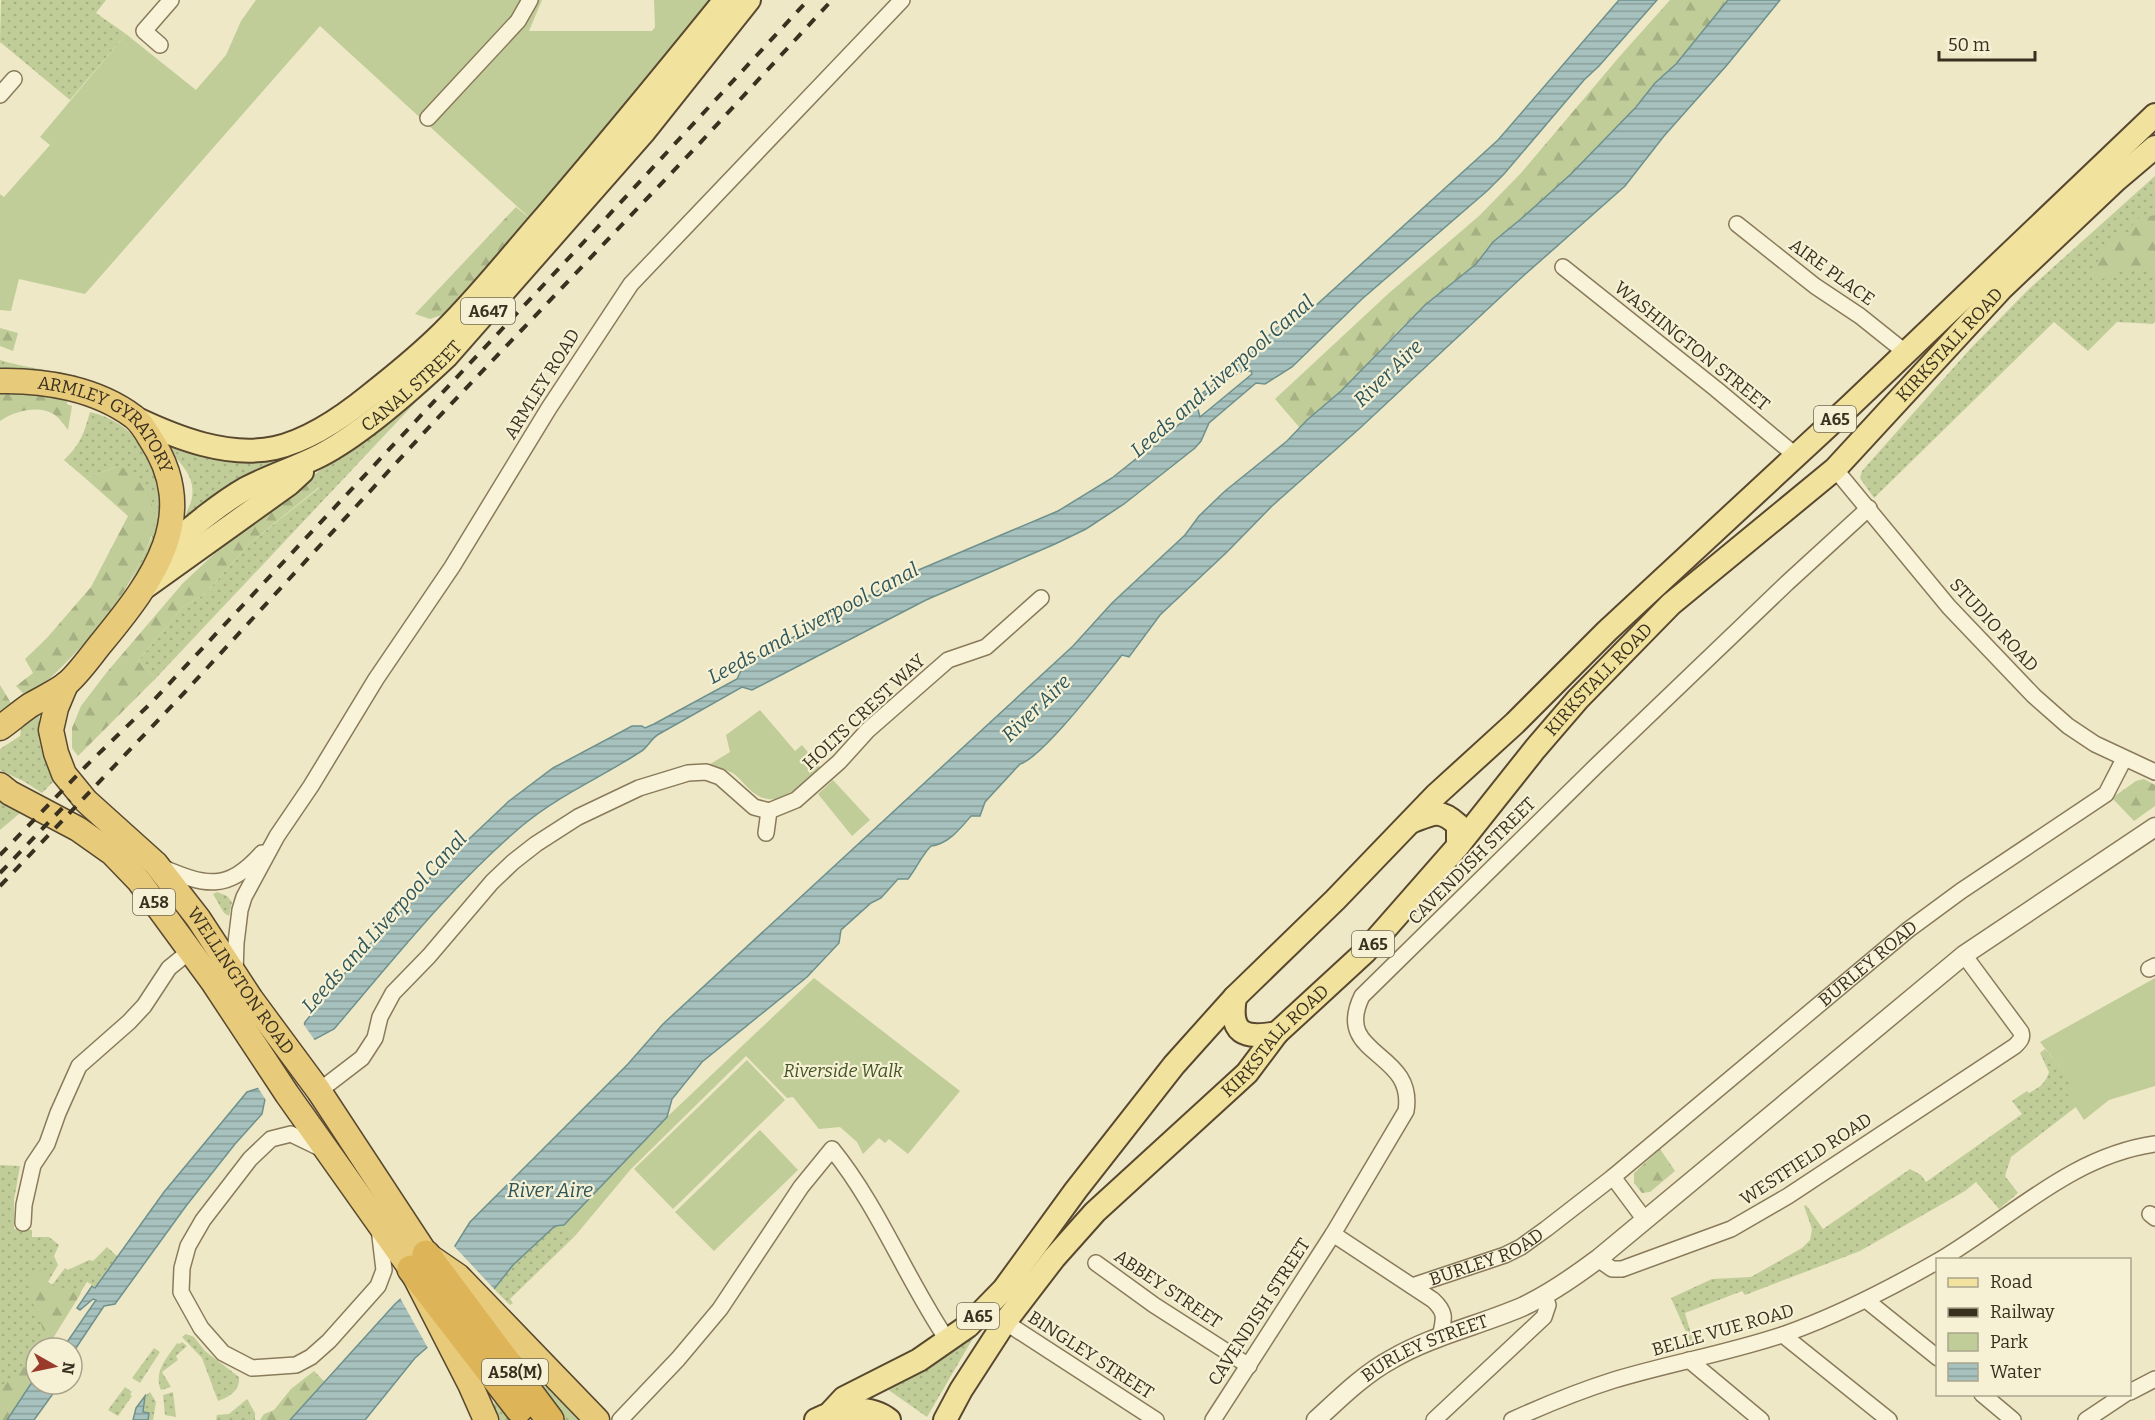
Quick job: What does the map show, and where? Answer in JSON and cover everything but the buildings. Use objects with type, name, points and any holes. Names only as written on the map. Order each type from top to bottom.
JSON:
[{"type":"highway","name":"ARMLEY GYRATORY","points":[[0,381],[31,380],[73,390],[98,398],[135,418],[158,450],[169,481],[172,519],[165,550],[144,588],[66,684],[0,728]]},
{"type":"highway","name":"WELLINGTON ROAD","points":[[66,684],[56,708],[51,730],[64,774],[86,801],[156,864],[198,918],[312,1082],[419,1261]]},
{"type":"highway","name":"WELLINGTON ROAD","points":[[0,785],[10,793],[78,829],[112,853],[139,881],[378,1222],[419,1261]]},
{"type":"highway","name":"A58(M)","points":[[419,1261],[472,1331],[550,1420]]},
{"type":"highway","points":[[419,1261],[458,1276],[472,1331],[486,1420]]},
{"type":"highway","name":"A58(M)","points":[[472,1331],[527,1420]]},
{"type":"highway","points":[[472,1331],[597,1420]]},
{"type":"main road","name":"CANAL STREET","points":[[135,418],[191,440],[248,452],[276,448],[297,440],[356,406],[420,354],[464,309],[627,123],[725,0]]},
{"type":"main road","name":"CANAL STREET","points":[[165,550],[213,510],[246,489],[321,455],[361,429],[411,389],[447,356],[644,132],[749,0]]},
{"type":"main road","name":"KIRKSTALL ROAD","points":[[948,1341],[968,1326],[1004,1289],[1086,1177],[1174,1065],[1235,996],[1342,893],[1436,795],[1515,723],[1607,631],[1851,405],[2155,115]]},
{"type":"main road","name":"KIRKSTALL ROAD","points":[[1005,1322],[1034,1282],[1095,1212],[1247,1073],[1277,1033],[1365,952],[1458,846],[1556,724],[1627,648],[1671,604],[1835,469],[2002,288],[2116,180],[2155,147]]},
{"type":"main road","points":[[1851,405],[1863,404],[1874,412],[1879,420]]},
{"type":"main road","name":"A647","points":[[144,588],[289,484],[321,455]]},
{"type":"main road","points":[[1754,494],[1752,507],[1754,515],[1761,519],[1774,518]]},
{"type":"main road","points":[[1413,820],[1435,812],[1449,817],[1458,825],[1458,846]]},
{"type":"main road","points":[[1235,996],[1232,1013],[1237,1026],[1246,1034],[1257,1037],[1277,1033]]},
{"type":"main road","name":"A65","points":[[945,1420],[961,1390],[1005,1322]]},
{"type":"main road","name":"A65","points":[[824,1416],[844,1398],[919,1360],[948,1341]]},
{"type":"main road","name":"A65","points":[[824,1416],[856,1410],[882,1414],[889,1420]]},
{"type":"street","points":[[160,45],[144,31],[171,0]]},
{"type":"street","points":[[428,118],[518,21],[530,0]]},
{"type":"street","name":"ARMLEY ROAD","points":[[235,974],[240,910],[244,897],[277,836],[311,786],[376,679],[452,567],[549,408],[631,284],[902,0]]},
{"type":"street","points":[[0,95],[14,79]]},
{"type":"street","name":"AIRE PLACE","points":[[1737,224],[1815,286],[1860,315],[1905,352]]},
{"type":"street","name":"WASHINGTON STREET","points":[[1563,267],[1795,455]]},
{"type":"street","name":"STUDIO ROAD","points":[[1835,469],[1949,607],[2034,696],[2068,726],[2095,744],[2155,772]]},
{"type":"street","name":"CAVENDISH STREET","points":[[1213,1420],[1333,1234],[1406,1111],[1408,1098],[1406,1085],[1397,1072],[1362,1040],[1354,1024],[1356,1008],[1362,996],[1597,765],[1787,583],[1869,508]]},
{"type":"street","name":"HOLTS CREST WAY","points":[[769,811],[796,800],[838,762],[868,730],[948,660],[986,647],[1041,598]]},
{"type":"street","name":"BURLEY ROAD","points":[[1412,1286],[1513,1251],[1613,1177],[1908,930],[1961,891],[2106,794],[2124,759]]},
{"type":"street","points":[[312,1082],[362,1058],[375,1038],[380,1017],[393,993],[429,956],[492,882],[536,844],[578,817],[639,788],[688,773],[706,772],[720,777],[754,807],[769,811],[766,834]]},
{"type":"street","points":[[1434,1420],[1544,1317],[1548,1305],[1545,1296],[1598,1259],[1964,955],[2155,827]]},
{"type":"street","name":"ARMLEY ROAD","points":[[217,882],[238,875],[252,864],[277,836]]},
{"type":"street","points":[[156,864],[192,880],[229,885],[244,897]]},
{"type":"street","points":[[23,1223],[24,1205],[33,1165],[46,1144],[79,1066],[129,1022],[144,1006],[169,968],[190,951]]},
{"type":"street","name":"WESTFIELD ROAD","points":[[1598,1259],[1612,1269],[1622,1269],[1731,1229],[1788,1196],[2020,1041],[2021,1032],[1964,955]]},
{"type":"street","points":[[327,1152],[291,1134],[271,1139],[250,1159],[203,1220],[188,1246],[182,1268],[181,1292],[201,1328],[223,1353],[252,1368],[296,1365],[310,1358],[329,1341],[378,1286],[384,1270],[378,1222]]},
{"type":"street","name":"BELLE VUE ROAD","points":[[1942,1258],[1973,1240],[2073,1171],[2116,1153],[2155,1144]]},
{"type":"street","points":[[620,1420],[678,1359],[720,1310],[801,1187],[832,1149],[850,1172],[930,1315],[948,1341]]},
{"type":"street","points":[[1613,1177],[1645,1220]]},
{"type":"street","points":[[1333,1234],[1440,1307],[1444,1314],[1440,1337]]},
{"type":"street","name":"BELLE VUE ROAD","points":[[1512,1420],[1540,1407],[1614,1380],[1783,1335],[1866,1300],[1936,1262]]},
{"type":"street","name":"ABBEY STREET","points":[[1096,1263],[1154,1305],[1249,1366]]},
{"type":"street","name":"BURLEY STREET","points":[[1317,1420],[1390,1359],[1545,1296]]},
{"type":"street","points":[[1866,1300],[1936,1356]]},
{"type":"street","name":"BINGLEY STREET","points":[[1005,1322],[1156,1420]]},
{"type":"street","points":[[1783,1335],[1889,1420]]},
{"type":"street","points":[[1689,1360],[1761,1420]]},
{"type":"street","points":[[2131,1391],[2155,1379]]},
{"type":"street","points":[[1983,1396],[2013,1420]]},
{"type":"street","points":[[2086,1420],[2115,1396]]},
{"type":"green space","points":[[1,0],[106,0],[96,13],[126,34],[70,100],[0,42]]},
{"type":"green space","points":[[256,0],[542,0],[529,31],[652,31],[655,27],[654,0],[711,0],[533,221],[320,26],[85,294],[19,279],[11,311],[0,310],[0,194],[4,197],[50,145],[40,137],[126,34],[196,90],[226,55],[241,21]]},
{"type":"green space","points":[[1670,0],[1728,0],[1676,64],[1655,83],[1620,125],[1571,174],[1493,242],[1476,264],[1425,305],[1341,391],[1300,428],[1275,399],[1389,293],[1479,216],[1521,173]]},
{"type":"green space","points":[[2155,176],[2155,322],[2153,324],[2117,322],[2088,351],[2054,322],[1874,498],[1860,478],[1862,471],[1971,348],[2029,289]]},
{"type":"green space","points":[[516,207],[533,221],[448,313],[430,319],[415,314]]},
{"type":"green space","points":[[2155,215],[2155,268],[2126,270],[2091,283],[2102,251],[2107,245],[2120,235],[2129,233],[2138,219]]},
{"type":"green space","points":[[0,328],[18,333],[13,351],[0,346]]},
{"type":"green space","points":[[0,360],[78,376],[77,380],[0,373]]},
{"type":"green space","points":[[429,388],[156,678],[138,661],[183,607],[205,594],[248,545],[319,488],[310,478]]},
{"type":"green space","points":[[0,393],[31,394],[67,401],[67,404],[72,406],[68,430],[55,415],[42,410],[19,412],[0,421]]},
{"type":"green space","points":[[90,412],[111,420],[129,432],[143,447],[153,465],[159,485],[161,507],[159,529],[148,559],[129,585],[152,537],[120,466],[85,478],[64,460],[81,438]]},
{"type":"green space","points":[[166,441],[295,450],[297,454],[219,490],[184,524],[192,497],[191,481],[165,444]]},
{"type":"green space","points":[[120,466],[137,480],[150,498],[154,519],[150,541],[132,577],[107,616],[62,667],[28,698],[16,686],[33,673],[25,659],[46,639],[91,587],[128,516],[85,478]]},
{"type":"green space","points":[[310,478],[319,487],[248,545],[205,594],[183,607],[138,661],[156,678],[78,756],[72,748],[72,728],[81,706],[107,672],[183,583],[228,541]]},
{"type":"green space","points":[[0,685],[14,708],[0,716]]},
{"type":"green space","points":[[760,710],[795,751],[802,745],[820,767],[797,788],[781,798],[763,798],[731,772],[707,766],[730,752],[726,735]]},
{"type":"green space","points":[[40,712],[41,748],[54,781],[42,793],[0,770],[0,749],[20,736],[22,723]]},
{"type":"green space","points":[[2144,779],[2155,785],[2155,806],[2134,821],[2112,798],[2136,781]]},
{"type":"green space","points":[[833,780],[870,820],[852,836],[818,794]]},
{"type":"green space","points":[[0,796],[26,808],[0,830]]},
{"type":"green space","points":[[217,892],[227,896],[232,902],[229,916],[224,913],[213,894]]},
{"type":"green space","name":"Riverside Walk","points":[[814,978],[960,1091],[908,1154],[889,1139],[885,1143],[879,1138],[863,1154],[857,1142],[840,1127],[819,1129],[793,1097],[787,1098],[746,1056],[631,1169],[575,1236],[564,1225],[667,1117]]},
{"type":"green space","points":[[2155,978],[2155,1086],[2109,1100],[2084,1120],[2066,1092],[2073,1084],[2040,1042]]},
{"type":"green space","points":[[2045,1049],[2064,1072],[2093,1075],[2067,1091],[2076,1107],[2011,1157],[2005,1176],[2018,1193],[1999,1209],[1976,1182],[1965,1191],[1860,1251],[1745,1295],[1742,1291],[1685,1313],[1693,1341],[1690,1341],[1671,1298],[1712,1279],[1751,1277],[1802,1248],[1810,1240],[1812,1229],[1804,1206],[1806,1205],[1823,1229],[1910,1169],[1921,1175],[1926,1182],[2022,1114],[2012,1101],[2027,1091],[2029,1093],[2036,1089],[2046,1080],[2049,1072],[2040,1053]]},
{"type":"green space","points":[[747,1060],[785,1100],[673,1209],[634,1169]]},
{"type":"green space","points":[[760,1130],[798,1170],[714,1251],[675,1212]]},
{"type":"green space","points":[[1660,1149],[1675,1171],[1650,1192],[1642,1193],[1634,1183],[1634,1173]]},
{"type":"green space","points":[[0,1165],[20,1166],[14,1200],[14,1229],[32,1230],[32,1237],[49,1237],[59,1245],[54,1256],[58,1265],[48,1282],[52,1285],[65,1268],[68,1270],[89,1260],[93,1261],[107,1247],[118,1257],[96,1287],[87,1282],[53,1336],[24,1336],[24,1391],[0,1420]]},
{"type":"green space","points":[[555,1225],[564,1225],[575,1236],[510,1299],[513,1303],[510,1305],[494,1289],[513,1265]]},
{"type":"green space","points":[[41,1270],[47,1276],[48,1282],[64,1291],[81,1293],[54,1336],[41,1336],[43,1331],[37,1309],[30,1300],[30,1273]]},
{"type":"green space","points":[[993,1309],[927,1417],[880,1384]]},
{"type":"green space","points":[[494,1325],[584,1420],[561,1420]]},
{"type":"green space","points":[[186,1334],[194,1337],[205,1351],[239,1377],[238,1386],[230,1395],[218,1401],[202,1358],[182,1337]]},
{"type":"green space","points":[[182,1342],[187,1346],[176,1356],[178,1360],[162,1372],[171,1387],[161,1390],[159,1377],[162,1365],[177,1343]]},
{"type":"green space","points":[[154,1348],[160,1352],[140,1383],[132,1378]]},
{"type":"green space","points":[[24,1364],[24,1395],[10,1420],[0,1420],[0,1390]]},
{"type":"green space","points":[[314,1371],[325,1382],[290,1420],[260,1420],[264,1414],[274,1410],[291,1389]]},
{"type":"green space","points":[[125,1387],[132,1392],[130,1394],[132,1396],[118,1416],[108,1410]]},
{"type":"green space","points":[[150,1392],[156,1402],[153,1420],[148,1420],[149,1413],[143,1412],[145,1396]]},
{"type":"green space","points":[[173,1392],[176,1417],[165,1415],[163,1395]]},
{"type":"green space","points":[[498,1398],[515,1420],[496,1420],[491,1409]]},
{"type":"green space","points":[[247,1399],[255,1413],[255,1420],[216,1420],[217,1415],[229,1414]]},
{"type":"water","points":[[1619,0],[1657,0],[1487,191],[1362,299],[1292,367],[1265,384],[1256,383],[1209,423],[1201,441],[1195,448],[1124,504],[1086,529],[926,600],[752,690],[742,687],[659,734],[643,750],[551,804],[523,825],[448,897],[334,1029],[315,1039],[265,1099],[262,1114],[186,1206],[115,1304],[104,1306],[84,1336],[71,1336],[96,1300],[93,1299],[80,1310],[77,1308],[92,1286],[95,1288],[164,1192],[247,1092],[259,1088],[302,1031],[305,1022],[359,956],[429,881],[431,875],[509,801],[553,768],[632,726],[645,728],[654,724],[737,679],[744,664],[909,574],[1058,511],[1112,478],[1187,418],[1190,405],[1195,399],[1245,359],[1292,313],[1313,308],[1498,140]],"holes":[[[1242,371],[1251,371],[1252,374],[1200,417],[1197,406],[1211,390]]]},
{"type":"water","name":"River Aire","points":[[1728,0],[1780,0],[1727,65],[1664,136],[1625,186],[1272,506],[1160,615],[1129,657],[1122,655],[1057,733],[1043,748],[1020,764],[985,802],[980,816],[971,816],[948,839],[931,846],[908,879],[898,879],[881,898],[871,903],[841,930],[839,943],[807,977],[702,1062],[672,1099],[667,1117],[564,1225],[555,1226],[513,1265],[494,1289],[415,1358],[365,1420],[290,1420],[395,1304],[450,1254],[470,1222],[628,1064],[663,1024],[1073,646],[1112,603],[1185,535],[1199,516],[1225,491],[1287,441],[1307,420],[1341,391],[1425,305],[1476,264],[1493,242],[1571,174],[1636,107],[1655,83],[1676,64]]},
{"type":"water","points":[[24,1394],[51,1396],[34,1420],[7,1420]]},
{"type":"water","points":[[145,1396],[143,1412],[149,1413],[148,1420],[133,1420],[136,1408]]},
{"type":"pier","points":[[302,1022],[316,1042],[267,1102],[257,1086],[299,1030]]},
{"type":"pier","points":[[453,1245],[496,1291],[429,1350],[399,1296]]},
{"type":"railway","points":[[0,855],[152,702],[808,0]]},
{"type":"railway","points":[[0,886],[184,693],[432,424],[699,144],[832,0]]},
{"type":"railway","points":[[0,873],[70,800]]},
{"type":"water label","name":"Leeds and Liverpool Canal","points":[[1222,376]]},
{"type":"water label","name":"Leeds and Liverpool Canal","points":[[813,623]]},
{"type":"water label","name":"Leeds and Liverpool Canal","points":[[384,922]]}]
